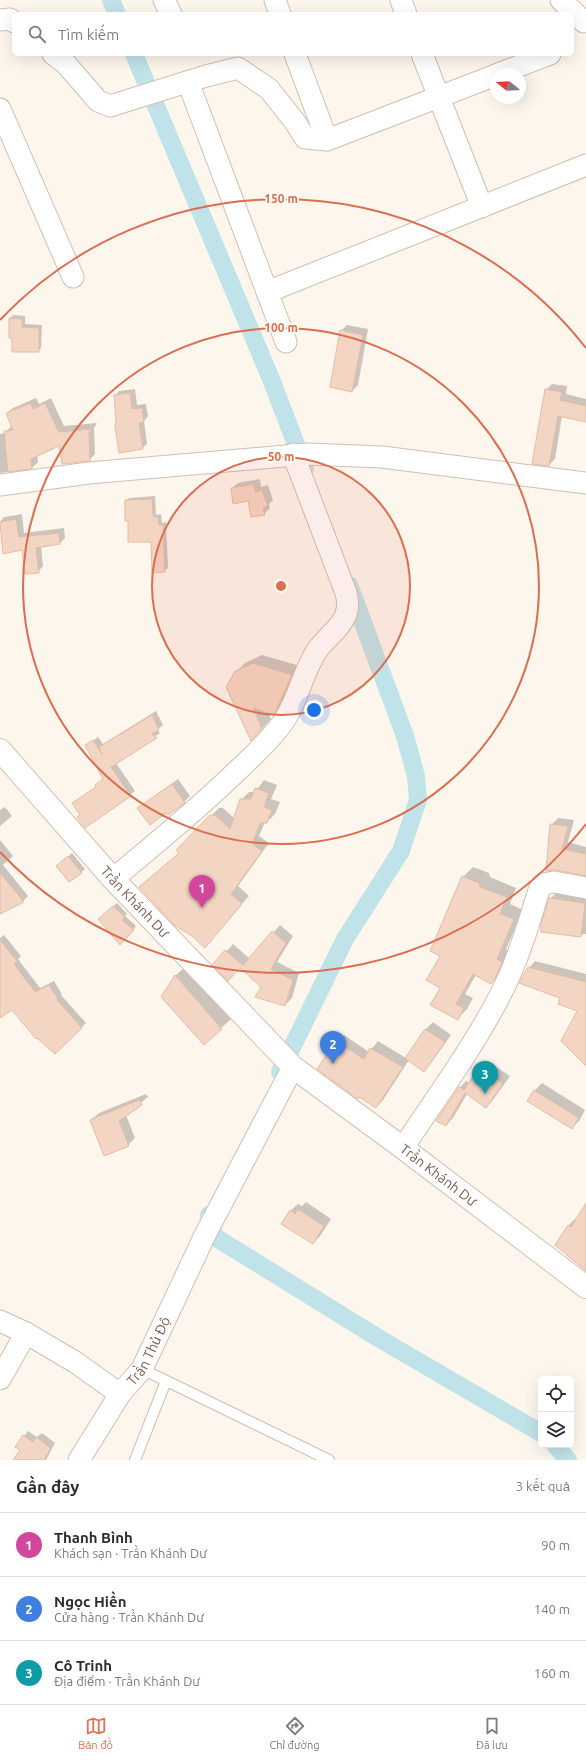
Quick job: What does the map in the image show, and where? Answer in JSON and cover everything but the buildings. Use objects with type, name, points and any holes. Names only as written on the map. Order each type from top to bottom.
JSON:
[{"type":"street","points":[[164,0],[170,12]]},
{"type":"street","points":[[275,0],[279,12]]},
{"type":"street","points":[[401,0],[405,12]]},
{"type":"street","points":[[561,0],[570,12]]},
{"type":"street","points":[[574,17],[581,26]]},
{"type":"street","points":[[0,20],[10,19],[12,20]]},
{"type":"street","points":[[56,56],[66,64],[98,101],[110,106],[238,68],[269,89],[295,122],[305,138],[327,140],[490,77]]},
{"type":"street","points":[[296,56],[327,140]]},
{"type":"street","points":[[423,56],[482,207]]},
{"type":"street","points":[[513,68],[545,56]]},
{"type":"street","points":[[188,82],[286,342]]},
{"type":"street","points":[[0,109],[73,277]]},
{"type":"street","points":[[267,292],[586,165]]},
{"type":"street","points":[[113,880],[215,793],[280,727],[288,715],[318,650],[348,613],[349,602],[299,454]]},
{"type":"street","points":[[0,485],[89,473],[299,454],[382,457],[586,483]]},
{"type":"street","name":"Trần Khánh Dư","points":[[0,750],[113,880],[292,1065],[586,1287]]},
{"type":"street","points":[[403,1148],[488,1018],[508,979],[522,945],[539,890],[543,884],[554,882],[586,888]]},
{"type":"street","name":"Trần Thủ Độ","points":[[79,1460],[120,1394],[142,1369],[205,1235],[292,1065]]},
{"type":"street","points":[[0,1321],[26,1333],[75,1362],[120,1394]]},
{"type":"street","points":[[0,1379],[26,1333]]},
{"type":"lane","points":[[142,1369],[330,1460]]},
{"type":"lane","points":[[135,1460],[166,1380]]},
{"type":"waterway","points":[[111,0],[116,12]]},
{"type":"waterway","points":[[135,56],[271,379],[305,468]]},
{"type":"waterway","points":[[280,1072],[345,939],[401,851],[418,800],[416,776],[405,736],[349,585]]},
{"type":"waterway","points":[[209,1215],[215,1237],[380,1339],[538,1431]]},
{"type":"waterway","points":[[558,1448],[568,1460]]},
{"type":"place","name":"Thanh Bình","points":[[202,908]]},
{"type":"place","name":"Ngọc Hiền","points":[[333,1064]]},
{"type":"place","name":"Cô Trinh","points":[[485,1094]]}]
